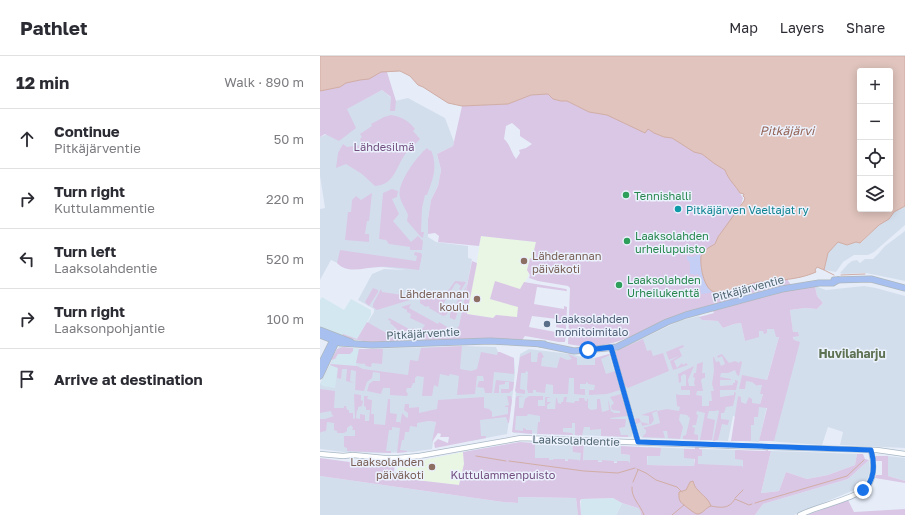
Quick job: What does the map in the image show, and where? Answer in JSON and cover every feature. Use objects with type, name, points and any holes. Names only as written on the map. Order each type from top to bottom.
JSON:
[{"type":"main road","name":"Pitkäjärventie","points":[[334,340],[345,344],[385,345],[490,341],[552,344],[578,350],[600,349],[632,340],[667,322],[686,315],[782,289],[826,283],[831,280],[871,280],[905,288]]},
{"type":"main road","points":[[320,330],[334,340]]},
{"type":"main road","points":[[320,335],[334,340]]},
{"type":"main road","points":[[320,366],[334,340]]},
{"type":"main road","points":[[320,376],[334,340]]},
{"type":"street","points":[[611,347],[638,442]]},
{"type":"street","name":"Laaksolahdentie","points":[[320,454],[398,458],[419,456],[521,438],[871,450],[905,454]]},
{"type":"street","points":[[800,515],[847,497],[865,488],[872,477],[871,450]]},
{"type":"shaded area","points":[[382,90],[395,101],[408,98],[445,118],[454,142],[453,146],[437,154],[441,170],[438,186],[431,200],[428,219],[428,237],[436,242],[468,246],[468,258],[472,259],[457,339],[421,338],[357,340],[374,312],[374,309],[358,300],[372,274],[384,269],[406,270],[382,267],[348,268],[331,260],[320,280],[320,209],[325,208],[320,176],[320,137],[353,124],[346,109]]},
{"type":"shaded area","points":[[905,206],[905,225],[874,252],[868,255],[854,255],[843,262],[836,272],[824,270],[828,253],[838,242],[847,245],[856,242],[861,243],[879,225],[889,219],[894,212]]},
{"type":"shaded area","points":[[905,231],[905,281],[866,273],[840,273],[852,261],[857,260],[860,263],[865,259],[873,259],[885,246]]},
{"type":"shaded area","points":[[481,236],[536,242],[528,277],[521,289],[517,318],[496,315],[493,318],[467,314]]},
{"type":"shaded area","points":[[815,286],[826,290],[864,286],[905,296],[905,448],[840,445],[843,432],[828,427],[822,445],[771,441],[797,342],[794,341],[790,310],[805,308],[817,309],[823,303],[817,296]]},
{"type":"shaded area","points":[[322,297],[344,310],[351,299],[371,310],[371,315],[356,341],[342,338],[320,326],[320,300]]},
{"type":"shaded area","points":[[774,313],[779,337],[760,404],[767,406],[759,442],[744,441],[748,420],[733,416],[728,441],[642,438],[640,436],[614,352],[679,321],[699,316],[702,320],[719,321],[723,328],[741,323],[745,341],[750,317]]},
{"type":"shaded area","points":[[464,346],[496,347],[498,352],[514,358],[515,372],[507,434],[471,441],[427,411],[428,421],[436,422],[432,449],[413,452],[382,453],[343,452],[320,449],[320,384],[339,347],[363,349]]},
{"type":"shaded area","points":[[340,348],[359,349],[356,366],[338,366],[335,388],[323,386],[320,384]]},
{"type":"shaded area","points":[[529,349],[596,358],[609,354],[628,416],[632,436],[513,433],[520,354]]},
{"type":"shaded area","points":[[535,442],[572,443],[572,447],[581,453],[581,461],[535,460]]},
{"type":"shaded area","points":[[584,444],[621,446],[621,454],[630,455],[630,463],[583,461]]},
{"type":"shaded area","points":[[648,447],[695,449],[694,466],[647,465]]},
{"type":"shaded area","points":[[699,449],[743,450],[743,468],[697,466]]},
{"type":"shaded area","points":[[771,451],[857,454],[855,465],[828,475],[807,479],[786,472],[779,491],[761,493]]},
{"type":"shaded area","points":[[463,452],[464,464],[459,485],[407,479],[397,472],[399,462],[424,460]]},
{"type":"shaded area","points":[[888,456],[905,458],[905,481],[888,476]]},
{"type":"shaded area","points":[[869,460],[870,469],[864,486],[794,515],[755,515],[763,504],[848,479]]},
{"type":"shaded area","points":[[320,476],[503,502],[517,503],[518,497],[576,498],[578,515],[320,515]]},
{"type":"shaded area","points":[[613,498],[622,503],[616,515],[581,515],[581,499]]},
{"type":"shaded area","points":[[622,503],[640,509],[641,515],[616,515]]},
{"type":"green space","points":[[381,68],[387,72],[396,101],[395,111],[390,111],[391,97],[382,90],[347,109],[356,128],[339,141],[325,134],[320,137],[320,82]]},
{"type":"green space","points":[[548,94],[553,99],[567,101],[589,112],[607,115],[708,142],[743,198],[741,205],[731,221],[718,237],[715,244],[708,248],[701,268],[706,283],[715,292],[734,291],[756,282],[787,279],[791,285],[748,294],[746,293],[747,291],[745,291],[738,298],[616,342],[592,346],[568,344],[570,288],[568,286],[529,278],[530,275],[527,270],[530,258],[532,259],[536,242],[481,236],[479,246],[438,242],[439,236],[435,233],[428,234],[428,219],[431,200],[438,186],[441,170],[437,154],[453,146],[462,106],[508,104],[531,95]],"holes":[[[512,123],[520,130],[520,136],[532,144],[519,150],[520,153],[516,159],[508,143],[504,139],[506,126]]]},
{"type":"green space","name":"Lähdesilmä","points":[[391,115],[402,118],[410,123],[415,129],[413,131],[420,139],[406,153],[391,179],[382,185],[375,186],[362,174],[346,164],[336,168],[338,153],[343,144],[347,147],[362,145],[360,139],[362,137],[360,134],[372,126],[371,124]]},
{"type":"green space","points":[[427,148],[430,151],[431,150],[433,156],[434,173],[427,195],[425,195],[422,208],[421,232],[424,232],[423,238],[407,221],[408,215],[401,199],[400,191],[401,185],[408,171],[418,157]]},
{"type":"green space","points":[[392,189],[398,191],[397,197],[392,199],[399,214],[393,221],[411,242],[418,236],[423,241],[422,250],[410,250],[410,247],[389,244],[386,240],[379,239],[383,193]]},
{"type":"green space","points":[[372,193],[369,221],[367,221],[365,234],[369,234],[369,242],[345,240],[348,212],[351,212],[352,200],[356,196],[361,200]]},
{"type":"green space","points":[[340,250],[416,261],[417,256],[414,255],[415,252],[421,253],[422,255],[419,270],[394,267],[374,267],[351,270],[341,267],[337,263]]},
{"type":"green space","points":[[472,261],[477,263],[467,314],[493,318],[496,315],[517,317],[518,307],[490,299],[495,281],[520,289],[524,282],[566,289],[566,292],[537,287],[534,304],[564,309],[564,306],[567,307],[566,329],[556,327],[557,319],[532,316],[529,327],[566,334],[565,342],[525,336],[522,340],[497,339],[433,341],[419,339],[374,343],[342,337],[343,334],[357,339],[367,322],[390,335],[393,329],[396,331],[397,329],[390,323],[391,321],[388,320],[389,318],[411,330],[413,328],[420,332],[425,325],[410,318],[411,314],[401,307],[411,304],[409,308],[454,331],[459,326]]},
{"type":"green space","points":[[455,281],[466,282],[461,290],[459,289],[461,286],[457,283],[455,284],[441,308],[441,310],[445,312],[447,308],[450,310],[446,315],[443,316],[429,308],[430,307],[426,307],[420,303],[420,294],[439,298],[445,295]]},
{"type":"green space","points":[[467,285],[455,320],[450,318],[450,314]]},
{"type":"green space","points":[[815,286],[817,296],[823,303],[817,309],[805,308],[790,310],[793,332],[798,332],[799,336],[793,337],[794,340],[800,342],[774,441],[759,441],[767,408],[759,407],[758,417],[754,417],[754,425],[751,425],[751,441],[731,441],[738,396],[741,397],[741,402],[746,404],[749,397],[752,399],[752,403],[760,404],[763,394],[760,394],[762,385],[757,386],[752,382],[746,381],[745,389],[739,389],[742,375],[767,380],[779,337],[776,337],[774,329],[767,329],[767,333],[764,334],[763,331],[759,331],[759,337],[745,341],[741,323],[723,328],[718,321],[702,320],[699,317],[714,313],[713,311],[777,292]]},
{"type":"green space","points":[[373,288],[378,290],[378,292],[369,306],[365,302]]},
{"type":"green space","points":[[381,289],[382,292],[416,297],[418,294],[417,297],[413,299],[377,310],[373,307],[373,304]]},
{"type":"green space","points":[[643,339],[647,351],[651,350],[653,356],[663,353],[669,371],[628,388],[625,386],[614,352]]},
{"type":"green space","points":[[683,345],[684,347],[679,349],[682,356],[674,361],[677,368],[682,363],[683,365],[686,363],[688,365],[673,370],[670,361],[679,356],[669,360],[666,352]]},
{"type":"green space","points":[[462,346],[460,369],[471,371],[477,369],[481,352],[497,355],[498,352],[500,352],[514,358],[514,374],[494,372],[492,393],[485,393],[484,388],[477,387],[479,381],[484,381],[483,376],[477,376],[475,394],[457,395],[459,376],[440,374],[438,387],[434,385],[432,396],[422,396],[424,377],[417,376],[415,378],[415,383],[413,383],[411,388],[407,388],[407,396],[390,395],[390,388],[383,388],[381,394],[367,391],[369,384],[373,381],[380,381],[380,373],[373,372],[372,378],[367,382],[364,391],[355,390],[356,371],[351,370],[350,381],[354,383],[346,381],[347,369],[342,369],[341,379],[337,378],[338,368],[330,365],[357,366],[363,369],[408,375],[410,360],[418,361],[421,348]]},
{"type":"green space","points":[[343,347],[353,348],[353,351],[350,354],[338,354],[335,359],[331,360],[337,349]]},
{"type":"green space","points":[[359,349],[383,349],[382,364],[372,363],[371,367],[366,366],[364,363],[356,363]]},
{"type":"green space","points":[[531,352],[531,362],[537,362],[538,353],[541,352],[544,357],[542,358],[541,366],[557,368],[560,357],[567,360],[572,359],[568,354],[577,358],[577,365],[595,365],[595,358],[609,354],[610,355],[601,359],[606,374],[615,371],[620,390],[607,394],[589,395],[589,390],[594,390],[595,385],[588,384],[586,382],[586,384],[580,384],[580,389],[585,389],[585,395],[574,394],[574,378],[569,378],[568,394],[553,394],[553,385],[546,384],[545,393],[536,392],[536,390],[533,390],[533,393],[528,393],[528,372],[526,371],[525,373],[521,373],[520,389],[525,390],[525,394],[517,393],[515,391],[520,357]]},
{"type":"green space","points":[[722,354],[729,363],[735,361],[739,363],[740,361],[742,362],[739,376],[735,370],[728,373],[721,373],[720,377],[731,380],[720,380],[720,386],[733,385],[735,380],[738,381],[736,390],[720,390],[720,397],[734,395],[734,392],[736,393],[733,406],[726,407],[724,413],[721,413],[721,419],[729,420],[728,425],[722,424],[718,440],[713,441],[719,411],[717,410],[709,411],[707,418],[715,420],[712,440],[700,440],[705,413],[697,411],[696,414],[698,415],[696,425],[693,425],[692,427],[695,428],[694,434],[698,435],[698,440],[683,439],[683,436],[686,435],[690,418],[687,415],[680,414],[679,420],[683,427],[680,439],[668,438],[667,431],[663,431],[665,438],[643,437],[646,430],[643,428],[660,423],[657,411],[667,409],[679,411],[680,407],[677,406],[676,394],[690,395],[690,390],[681,390],[681,386],[686,386],[686,375],[684,374],[681,376],[681,382],[679,383],[678,374],[694,366],[688,380],[689,386],[695,386],[695,378],[693,377],[694,373],[696,373],[697,364],[703,362],[702,373],[705,373],[705,378],[701,380],[703,391],[697,391],[696,395],[702,396],[702,406],[709,406],[709,401],[712,401],[711,391],[714,391],[712,384],[714,371],[713,357],[716,362],[719,361],[721,366],[725,364],[722,356],[718,358],[717,356]]},
{"type":"green space","points":[[496,380],[514,382],[513,390],[509,393],[501,393],[501,389],[509,389],[509,382],[505,382],[505,384],[499,385],[499,393],[494,393]]},
{"type":"green space","points":[[320,389],[335,391],[334,408],[344,408],[344,406],[346,406],[349,413],[353,413],[353,419],[355,418],[354,394],[361,395],[361,400],[363,401],[362,406],[358,407],[356,418],[360,419],[360,414],[365,415],[365,421],[369,421],[370,410],[366,410],[366,407],[364,406],[364,396],[368,396],[367,399],[372,400],[371,414],[374,414],[374,424],[385,425],[388,399],[390,399],[390,413],[397,414],[396,422],[400,422],[400,425],[402,413],[407,418],[408,417],[408,413],[404,410],[405,404],[409,404],[409,408],[419,407],[419,413],[437,409],[438,400],[484,397],[484,408],[489,409],[492,412],[492,417],[508,414],[508,407],[505,407],[509,405],[507,396],[511,396],[512,400],[509,423],[506,417],[480,420],[481,436],[486,436],[486,438],[435,448],[434,443],[438,439],[448,443],[449,437],[440,437],[441,434],[438,433],[432,442],[436,422],[428,421],[417,423],[417,427],[410,426],[409,432],[405,432],[400,450],[407,452],[397,453],[400,428],[392,427],[392,430],[389,430],[386,451],[391,451],[391,453],[347,451],[347,448],[344,447],[344,436],[355,436],[355,430],[352,430],[353,428],[351,425],[344,433],[337,433],[337,431],[334,430],[334,423],[327,422],[326,431],[320,433],[320,419],[334,416],[332,415],[331,411],[320,413]]},
{"type":"green space","points":[[621,394],[628,416],[610,418],[626,419],[625,427],[619,428],[621,435],[628,435],[628,437],[601,436],[601,429],[590,430],[590,427],[584,427],[582,436],[575,435],[575,423],[572,423],[572,428],[563,428],[563,432],[572,433],[573,435],[537,434],[540,416],[528,414],[527,416],[516,416],[515,430],[523,431],[523,428],[526,430],[532,430],[532,434],[512,432],[516,397],[518,396],[524,397],[519,397],[519,408],[523,408],[525,399],[529,396],[543,396],[543,400],[538,400],[538,406],[545,406],[545,397],[552,397],[547,398],[547,402],[551,402],[547,405],[547,409],[555,409],[556,398],[558,403],[561,404],[564,397],[567,397],[566,402],[574,403],[575,401],[579,401],[579,398],[584,398],[585,401],[588,399],[588,408],[591,410],[597,409],[597,399],[600,399],[602,412],[609,410],[608,399],[611,411],[614,413],[620,413],[620,411],[612,410],[611,406],[614,403],[610,397]]},
{"type":"green space","points":[[657,410],[652,413],[654,420],[651,424],[642,426],[641,422],[649,424],[649,416],[641,415]]},
{"type":"green space","points":[[639,418],[641,422],[636,424],[635,419]]},
{"type":"green space","name":"Kuttulammenpuisto","points":[[520,442],[535,443],[535,458],[549,458],[549,460],[565,459],[565,461],[568,461],[568,459],[580,461],[581,453],[573,452],[572,443],[584,444],[583,461],[598,460],[598,462],[602,462],[602,460],[614,461],[614,463],[617,463],[617,461],[628,461],[630,463],[630,455],[621,454],[621,446],[661,448],[660,456],[647,456],[647,465],[694,466],[695,459],[684,458],[684,449],[695,449],[695,447],[691,446],[706,447],[699,447],[699,449],[702,450],[702,456],[698,456],[698,464],[742,466],[743,468],[743,460],[735,459],[735,450],[767,451],[763,449],[768,449],[768,451],[771,451],[761,493],[779,491],[786,472],[807,479],[828,475],[855,465],[857,454],[863,454],[865,459],[869,460],[848,479],[763,504],[755,515],[641,515],[638,508],[622,503],[613,498],[581,499],[581,515],[578,515],[576,498],[518,497],[518,503],[503,502],[320,476],[320,458],[357,463],[395,463],[394,472],[397,472],[407,479],[459,485],[464,464],[463,452]]},
{"type":"green space","points":[[875,456],[888,456],[888,476],[905,481],[905,483],[875,478],[876,475],[882,475],[882,461],[876,461]]},
{"type":"green space","points":[[848,500],[854,512],[905,509],[905,515],[807,515]]},
{"type":"sand","points":[[698,254],[701,256],[704,279],[712,291],[709,293],[701,294],[701,285],[698,274],[690,274],[690,263],[687,256],[693,257]]},
{"type":"water","name":"Pitkäjärvi","points":[[320,56],[905,56],[905,206],[894,212],[889,219],[879,225],[860,243],[856,242],[847,245],[838,242],[828,253],[824,270],[817,267],[815,270],[816,272],[800,277],[755,282],[724,293],[714,292],[707,286],[703,276],[701,256],[708,248],[715,244],[718,237],[745,198],[743,196],[744,194],[740,193],[725,170],[702,154],[694,152],[672,138],[664,137],[648,129],[645,133],[607,115],[589,112],[567,101],[553,99],[548,94],[531,95],[508,104],[462,106],[448,103],[418,85],[410,76],[400,71],[381,72],[369,79],[346,83],[340,87],[320,91]]},
{"type":"water","points":[[693,481],[696,488],[707,499],[711,506],[699,514],[696,514],[689,509],[681,502],[679,498],[679,492],[686,490],[690,482]]},
{"type":"waterway","points":[[824,270],[834,275]]},
{"type":"waterway","points":[[841,275],[865,274]]},
{"type":"waterway","points":[[476,456],[506,461]]},
{"type":"waterway","points":[[755,503],[847,476],[864,460]]},
{"type":"waterway","points":[[509,461],[584,471],[618,473],[635,468]]},
{"type":"waterway","points":[[637,469],[656,480],[677,487],[682,492]]},
{"type":"waterway","points":[[633,482],[638,470]]},
{"type":"waterway","points":[[632,487],[634,498],[644,515]]},
{"type":"waterway","points":[[735,498],[743,490]]},
{"type":"waterway","points":[[711,506],[724,507],[730,505],[735,499],[749,505],[752,504]]},
{"type":"waterway","points":[[672,515],[684,505]]},
{"type":"place","name":"Tennishalli","points":[[626,195]]},
{"type":"place","name":"Pitkäjärven Vaeltajat ry","points":[[678,209]]},
{"type":"place","name":"Laaksolahden urheilupuisto","points":[[627,241]]},
{"type":"place","name":"Lähderannan päiväkoti","points":[[524,261]]},
{"type":"place","name":"Laaksolahden Urheilukenttä","points":[[619,285]]},
{"type":"place","name":"Lähderannan koulu","points":[[477,299]]},
{"type":"place","name":"Laaksolahden monitoimitalo","points":[[547,324]]},
{"type":"place","name":"Laaksolahden päiväkoti","points":[[432,467]]},
{"type":"district","name":"Huvilaharju","points":[[852,353]]},
{"type":"route","points":[[588,350],[611,347],[638,442],[871,450],[873,474],[868,486],[863,490]]}]
